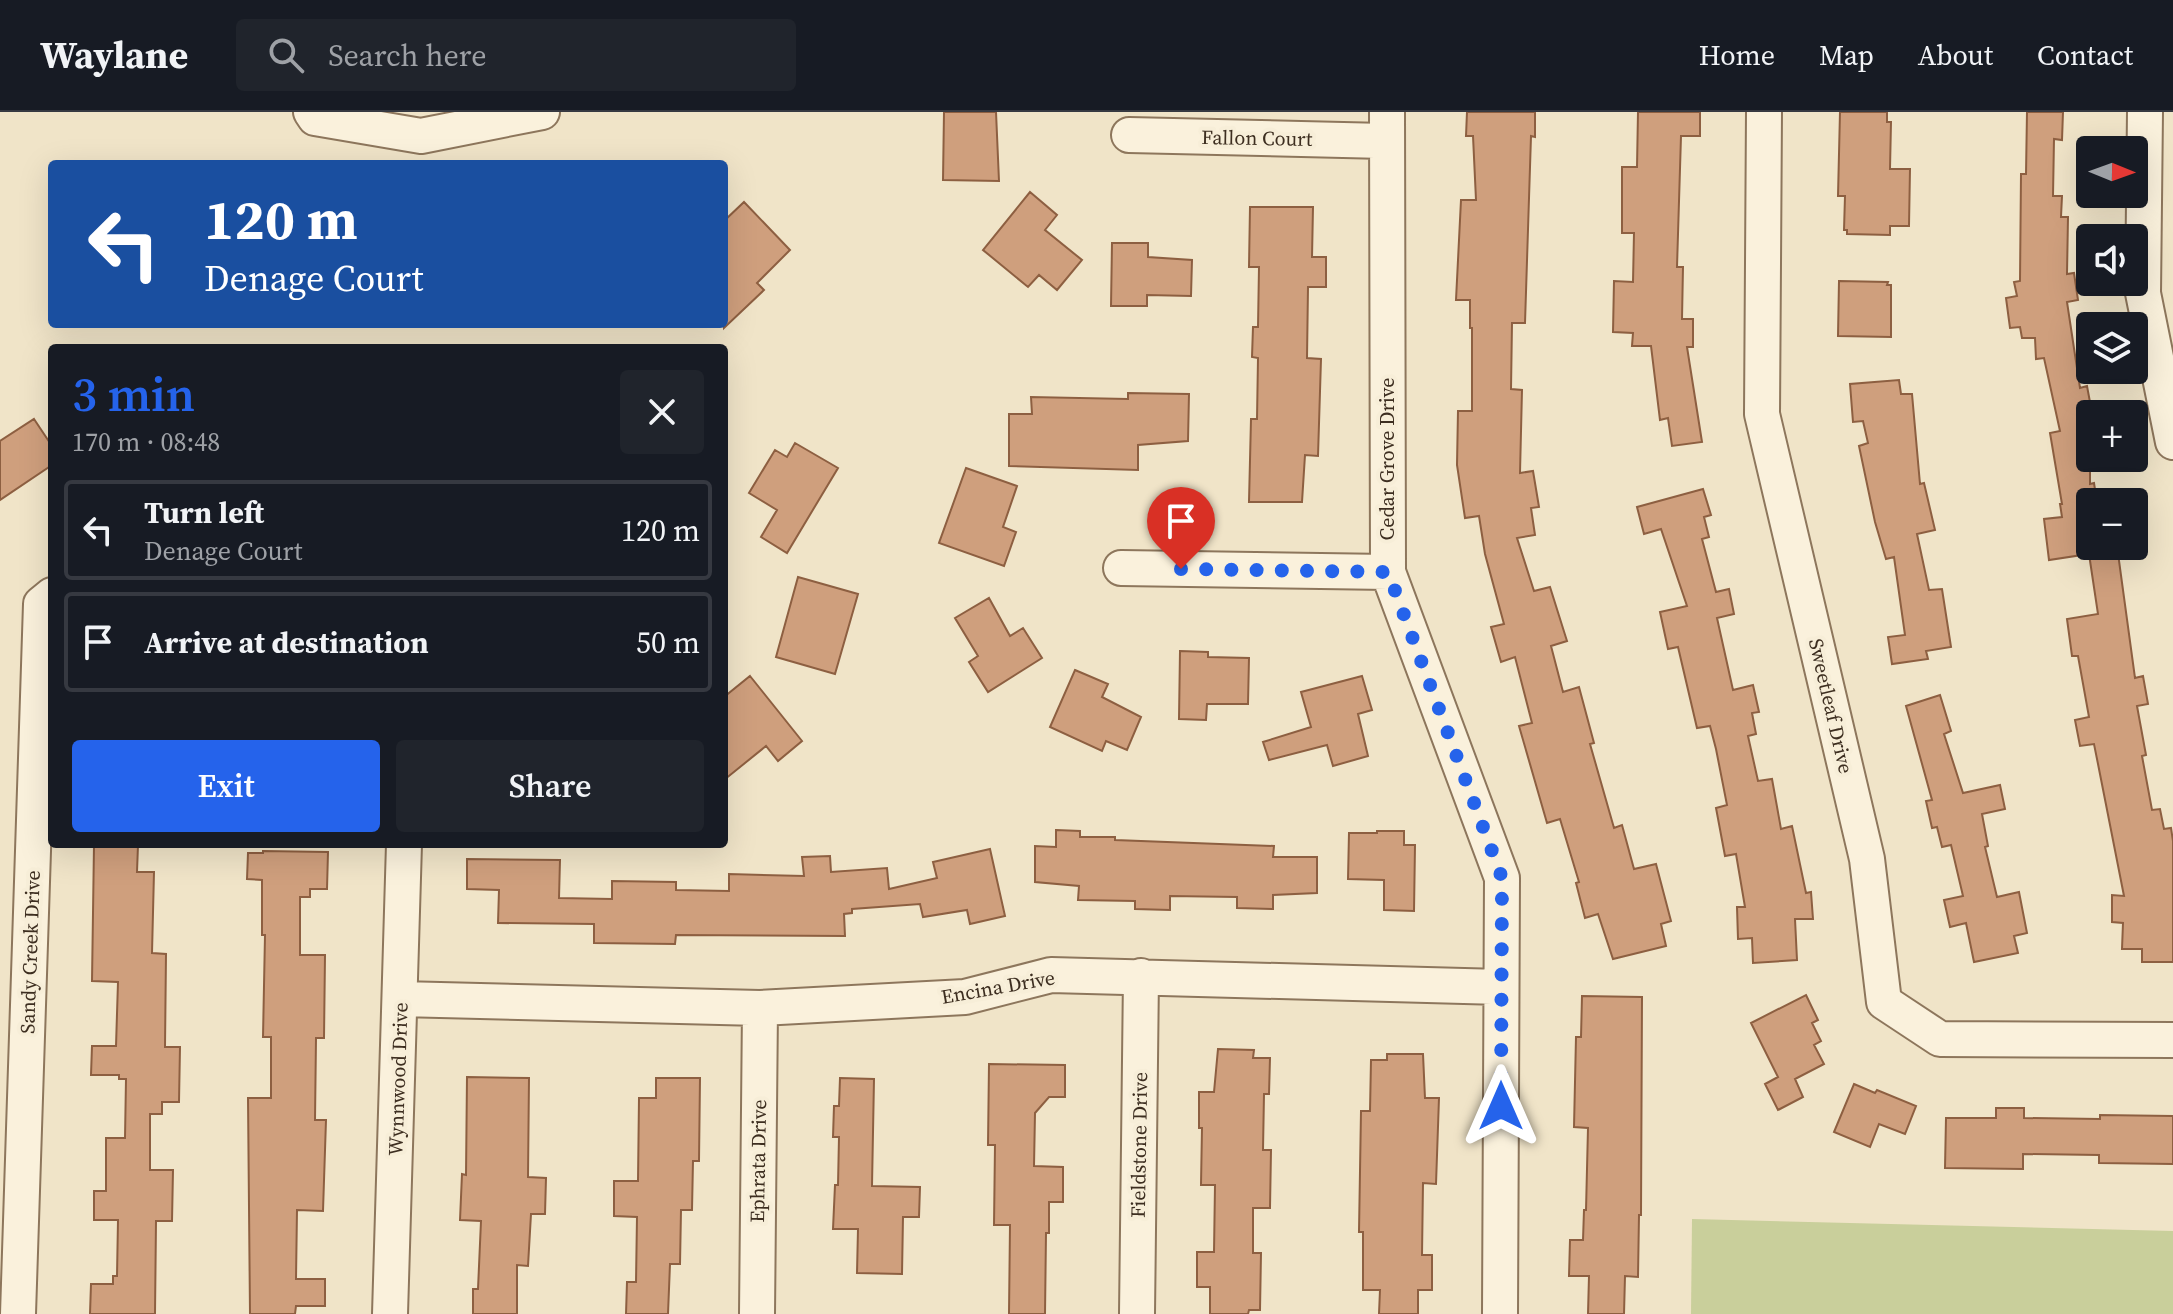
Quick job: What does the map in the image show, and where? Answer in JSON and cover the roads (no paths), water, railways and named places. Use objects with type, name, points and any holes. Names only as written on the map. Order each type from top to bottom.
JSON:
[{"type":"street","points":[[311,112],[315,118],[421,136],[542,112]]},
{"type":"street","name":"Sweetleaf Drive","points":[[1764,112],[1762,414],[1867,859],[1884,1002],[1940,1039],[2173,1040]]},
{"type":"street","points":[[2145,112],[2143,293],[2173,442]]},
{"type":"street","name":"Fallon Court","points":[[1129,135],[1386,126]]},
{"type":"street","name":"Cedar Grove Drive","points":[[1386,126],[1388,572],[1502,878],[1500,1314]]},
{"type":"street","points":[[1121,568],[1388,572]]},
{"type":"street","name":"Sandy Creek Drive","points":[[18,1314],[41,604],[48,598]]},
{"type":"street","name":"Wynnwood Drive","points":[[390,1314],[404,848]]},
{"type":"street","name":"Encina Drive","points":[[400,999],[760,1008],[965,997],[1051,975],[1501,987]]},
{"type":"street","name":"Fieldstone Drive","points":[[1137,1314],[1141,976]]},
{"type":"street","name":"Ephrata Drive","points":[[757,1314],[760,1008]]}]
